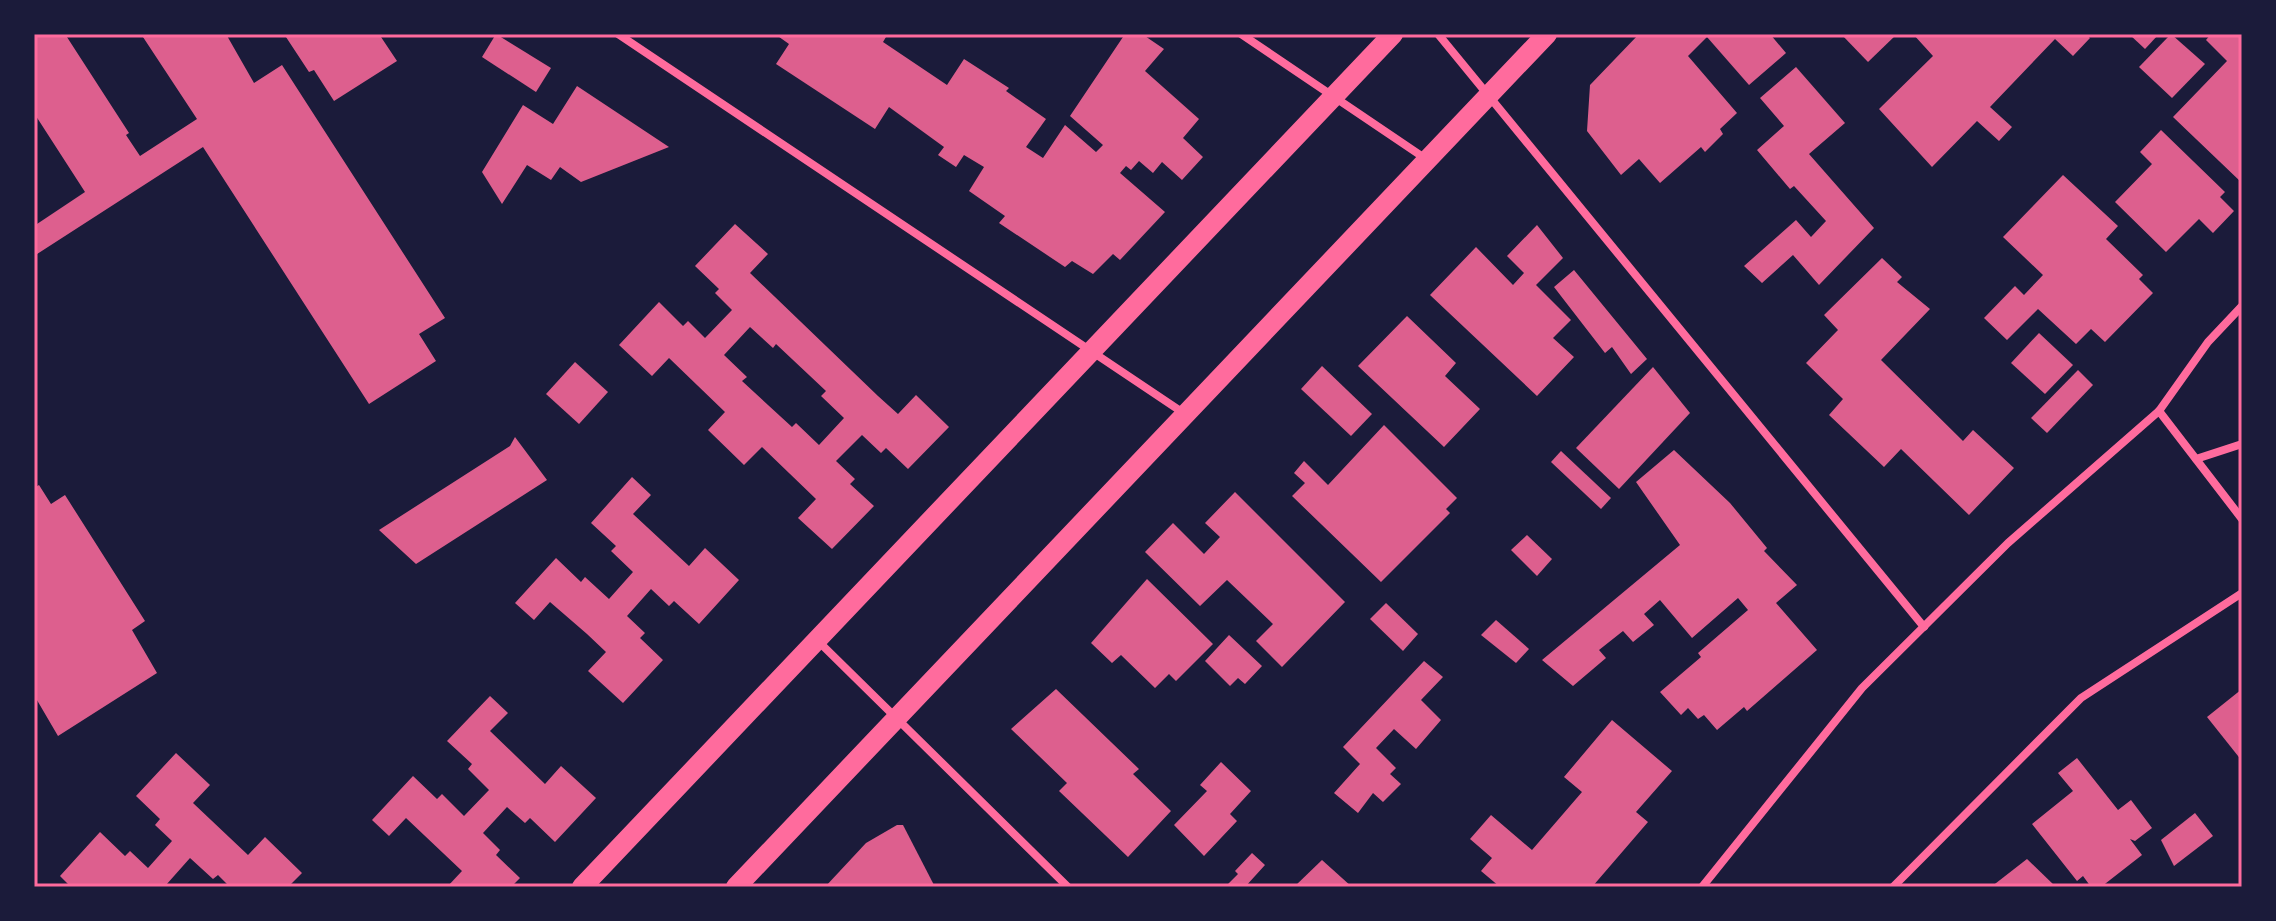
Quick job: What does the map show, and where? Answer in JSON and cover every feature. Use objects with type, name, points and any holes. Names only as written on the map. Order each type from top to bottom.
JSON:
[{"type":"main road","points":[[582,887],[1393,34]]},
{"type":"main road","points":[[736,887],[1547,34]]},
{"type":"street","points":[[618,34],[1185,415]]},
{"type":"street","points":[[1241,34],[1428,160]]},
{"type":"street","points":[[1438,34],[1924,627]]},
{"type":"street","points":[[1702,887],[1862,688],[2008,543],[2159,411],[2208,342],[2242,306]]},
{"type":"street","points":[[2159,411],[2242,519]]},
{"type":"street","points":[[2196,459],[2242,444]]},
{"type":"street","points":[[1893,887],[2081,698],[2242,593]]},
{"type":"street","points":[[817,640],[1068,887]]},
{"type":"building","points":[[34,34],[65,34],[129,133],[126,135],[140,156],[197,119],[141,34],[226,34],[254,83],[282,65],[445,318],[419,334],[436,361],[369,404],[203,147],[34,256],[34,226],[85,192],[34,113]]},
{"type":"building","points":[[284,34],[379,34],[397,61],[334,101],[314,70],[309,72]]},
{"type":"building","points":[[496,34],[551,68],[536,92],[482,57]]},
{"type":"building","points":[[775,34],[881,34],[886,37],[883,42],[947,85],[964,59],[1009,88],[1006,91],[1046,119],[1026,147],[1043,158],[1065,125],[1096,152],[1103,145],[1070,116],[1125,34],[1142,34],[1164,49],[1145,71],[1199,119],[1183,138],[1203,157],[1182,180],[1162,162],[1153,173],[1139,161],[1131,170],[1126,166],[1120,173],[1165,212],[1120,260],[1113,254],[1093,274],[1072,261],[1065,267],[999,223],[1005,216],[969,191],[984,167],[964,155],[956,167],[938,155],[944,147],[889,107],[875,129],[776,64],[789,44]]},
{"type":"building","points":[[1639,34],[1770,34],[1786,53],[1749,85],[1707,37],[1688,56],[1737,113],[1720,129],[1723,134],[1705,152],[1701,147],[1660,183],[1639,159],[1621,175],[1587,131],[1590,85]]},
{"type":"building","points":[[1841,34],[1897,34],[1868,62]]},
{"type":"building","points":[[1913,34],[2085,34],[2090,38],[2073,56],[2055,39],[1990,107],[2012,127],[1999,141],[1977,121],[1932,167],[1879,109],[1933,56]]},
{"type":"building","points":[[2129,34],[2159,34],[2145,49]]},
{"type":"building","points":[[2171,34],[2205,64],[2172,98],[2139,67]]},
{"type":"building","points":[[2211,34],[2242,35],[2239,52],[2242,55],[2242,183],[2173,117],[2227,61],[2206,40]]},
{"type":"building","points":[[1796,67],[1845,123],[1809,154],[1874,228],[1819,285],[1793,255],[1762,283],[1744,266],[1796,220],[1811,237],[1826,221],[1794,186],[1790,189],[1757,150],[1784,126],[1760,98]]},
{"type":"building","points":[[577,86],[669,147],[581,182],[560,167],[551,180],[527,165],[502,204],[482,172],[523,105],[553,124]]},
{"type":"building","points":[[2161,130],[2225,192],[2220,197],[2234,211],[2213,233],[2199,219],[2166,252],[2115,202],[2152,164],[2140,152]]},
{"type":"building","points":[[2063,175],[2118,226],[2106,239],[2143,275],[2139,279],[2153,293],[2105,342],[2091,329],[2076,344],[2038,309],[2007,340],[1984,318],[2015,286],[2024,295],[2043,275],[2003,237]]},
{"type":"building","points":[[735,224],[768,254],[750,273],[878,396],[898,414],[916,395],[949,427],[908,469],[886,448],[881,453],[862,435],[836,461],[855,479],[850,484],[874,506],[832,549],[798,518],[816,499],[762,447],[744,465],[708,430],[725,412],[669,358],[652,376],[619,345],[659,302],[683,326],[688,321],[705,338],[732,310],[715,293],[719,289],[695,266]],"holes":[[[750,327],[773,348],[776,344],[826,391],[821,396],[844,418],[819,445],[796,423],[792,427],[742,381],[747,377],[724,355]]]},
{"type":"building","points":[[1537,225],[1563,258],[1536,285],[1571,320],[1553,338],[1574,357],[1537,396],[1430,295],[1476,247],[1513,285],[1524,273],[1507,256]]},
{"type":"building","points":[[1882,258],[1902,277],[1897,282],[1930,309],[1881,360],[1963,441],[1973,430],[2014,468],[1969,515],[1901,449],[1884,467],[1829,415],[1843,399],[1806,363],[1838,330],[1824,315]]},
{"type":"building","points":[[1574,270],[1647,359],[1631,374],[1612,347],[1605,353],[1554,287]]},
{"type":"building","points":[[1407,316],[1456,363],[1445,376],[1480,409],[1444,447],[1358,366]]},
{"type":"building","points":[[2039,333],[2073,365],[2045,394],[2011,363]]},
{"type":"building","points":[[575,362],[608,392],[579,424],[546,394]]},
{"type":"building","points":[[1322,366],[1372,414],[1351,436],[1301,389]]},
{"type":"building","points":[[1653,367],[1690,413],[1619,489],[1576,448]]},
{"type":"building","points":[[2078,370],[2093,385],[2047,433],[2031,418]]},
{"type":"building","points":[[1384,425],[1457,498],[1446,509],[1450,513],[1381,582],[1292,496],[1305,483],[1294,473],[1304,461],[1328,485]]},
{"type":"building","points":[[515,437],[547,480],[416,564],[379,530],[510,446]]},
{"type":"building","points":[[1674,450],[1730,503],[1767,548],[1764,551],[1797,585],[1776,603],[1817,650],[1747,711],[1744,707],[1717,730],[1704,715],[1698,719],[1688,708],[1681,715],[1660,692],[1701,657],[1698,653],[1748,610],[1738,598],[1692,638],[1660,600],[1644,614],[1654,625],[1633,642],[1623,631],[1599,650],[1606,658],[1573,686],[1542,660],[1680,545],[1636,482]]},
{"type":"building","points":[[1561,451],[1611,498],[1601,509],[1551,462]]},
{"type":"building","points":[[632,477],[651,495],[633,514],[689,566],[705,548],[739,580],[699,624],[674,601],[669,606],[651,589],[627,616],[645,633],[640,638],[663,660],[623,703],[588,671],[606,652],[587,634],[550,602],[534,620],[515,603],[556,558],[581,582],[585,577],[609,599],[633,572],[611,551],[616,546],[591,523]]},
{"type":"building","points":[[39,485],[51,504],[65,495],[145,621],[132,630],[157,673],[58,736],[34,695],[34,488]]},
{"type":"building","points":[[1235,492],[1345,602],[1282,667],[1256,641],[1273,624],[1227,580],[1200,606],[1145,552],[1173,523],[1204,554],[1220,537],[1205,523]]},
{"type":"building","points":[[1527,535],[1552,559],[1537,576],[1511,550]]},
{"type":"building","points":[[1147,579],[1213,644],[1176,681],[1169,674],[1155,688],[1121,655],[1112,663],[1091,643]]},
{"type":"building","points":[[1386,603],[1418,634],[1403,651],[1370,619]]},
{"type":"building","points":[[1496,620],[1529,649],[1516,663],[1481,635]]},
{"type":"building","points":[[1229,635],[1262,666],[1245,684],[1238,678],[1230,686],[1205,661]]},
{"type":"building","points":[[1424,661],[1443,677],[1421,700],[1441,720],[1416,749],[1394,729],[1376,748],[1396,768],[1390,774],[1401,784],[1383,802],[1373,793],[1358,813],[1334,793],[1360,764],[1343,747]]},
{"type":"building","points":[[1056,689],[1139,769],[1133,774],[1171,811],[1128,857],[1059,791],[1067,783],[1011,729]]},
{"type":"building","points":[[2242,689],[2242,761],[2207,717]]},
{"type":"building","points":[[490,696],[508,713],[490,731],[545,784],[561,766],[596,798],[555,842],[530,818],[525,823],[507,807],[483,833],[500,850],[496,855],[520,878],[511,887],[447,887],[462,871],[406,818],[389,836],[372,820],[413,776],[437,799],[442,794],[464,816],[489,790],[468,769],[472,764],[447,741]]},
{"type":"building","points":[[1612,720],[1672,771],[1636,812],[1648,822],[1592,887],[1500,887],[1481,871],[1492,858],[1470,839],[1491,815],[1532,850],[1582,792],[1564,777]]},
{"type":"building","points":[[176,753],[210,785],[193,803],[248,855],[265,837],[302,873],[288,887],[230,887],[218,875],[213,879],[190,858],[166,885],[168,887],[71,887],[60,876],[100,832],[125,856],[130,851],[148,868],[172,841],[155,825],[160,819],[136,796]]},
{"type":"building","points":[[2077,758],[2118,810],[2131,800],[2152,828],[2135,841],[2130,839],[2142,855],[2101,887],[2091,887],[2083,876],[2077,881],[2032,824],[2073,791],[2058,773]]},
{"type":"building","points":[[1221,762],[1251,791],[1230,814],[1237,821],[1204,856],[1174,825],[1207,791],[1200,785]]},
{"type":"building","points":[[2195,813],[2213,836],[2174,866],[2161,840]]},
{"type":"building","points":[[897,825],[903,825],[935,887],[825,887],[866,843]]},
{"type":"building","points":[[1252,853],[1265,865],[1245,887],[1230,887],[1228,884],[1238,874],[1235,871]]},
{"type":"building","points":[[2027,859],[2056,887],[1991,887]]},
{"type":"building","points":[[1322,860],[1352,887],[1294,887]]}]
